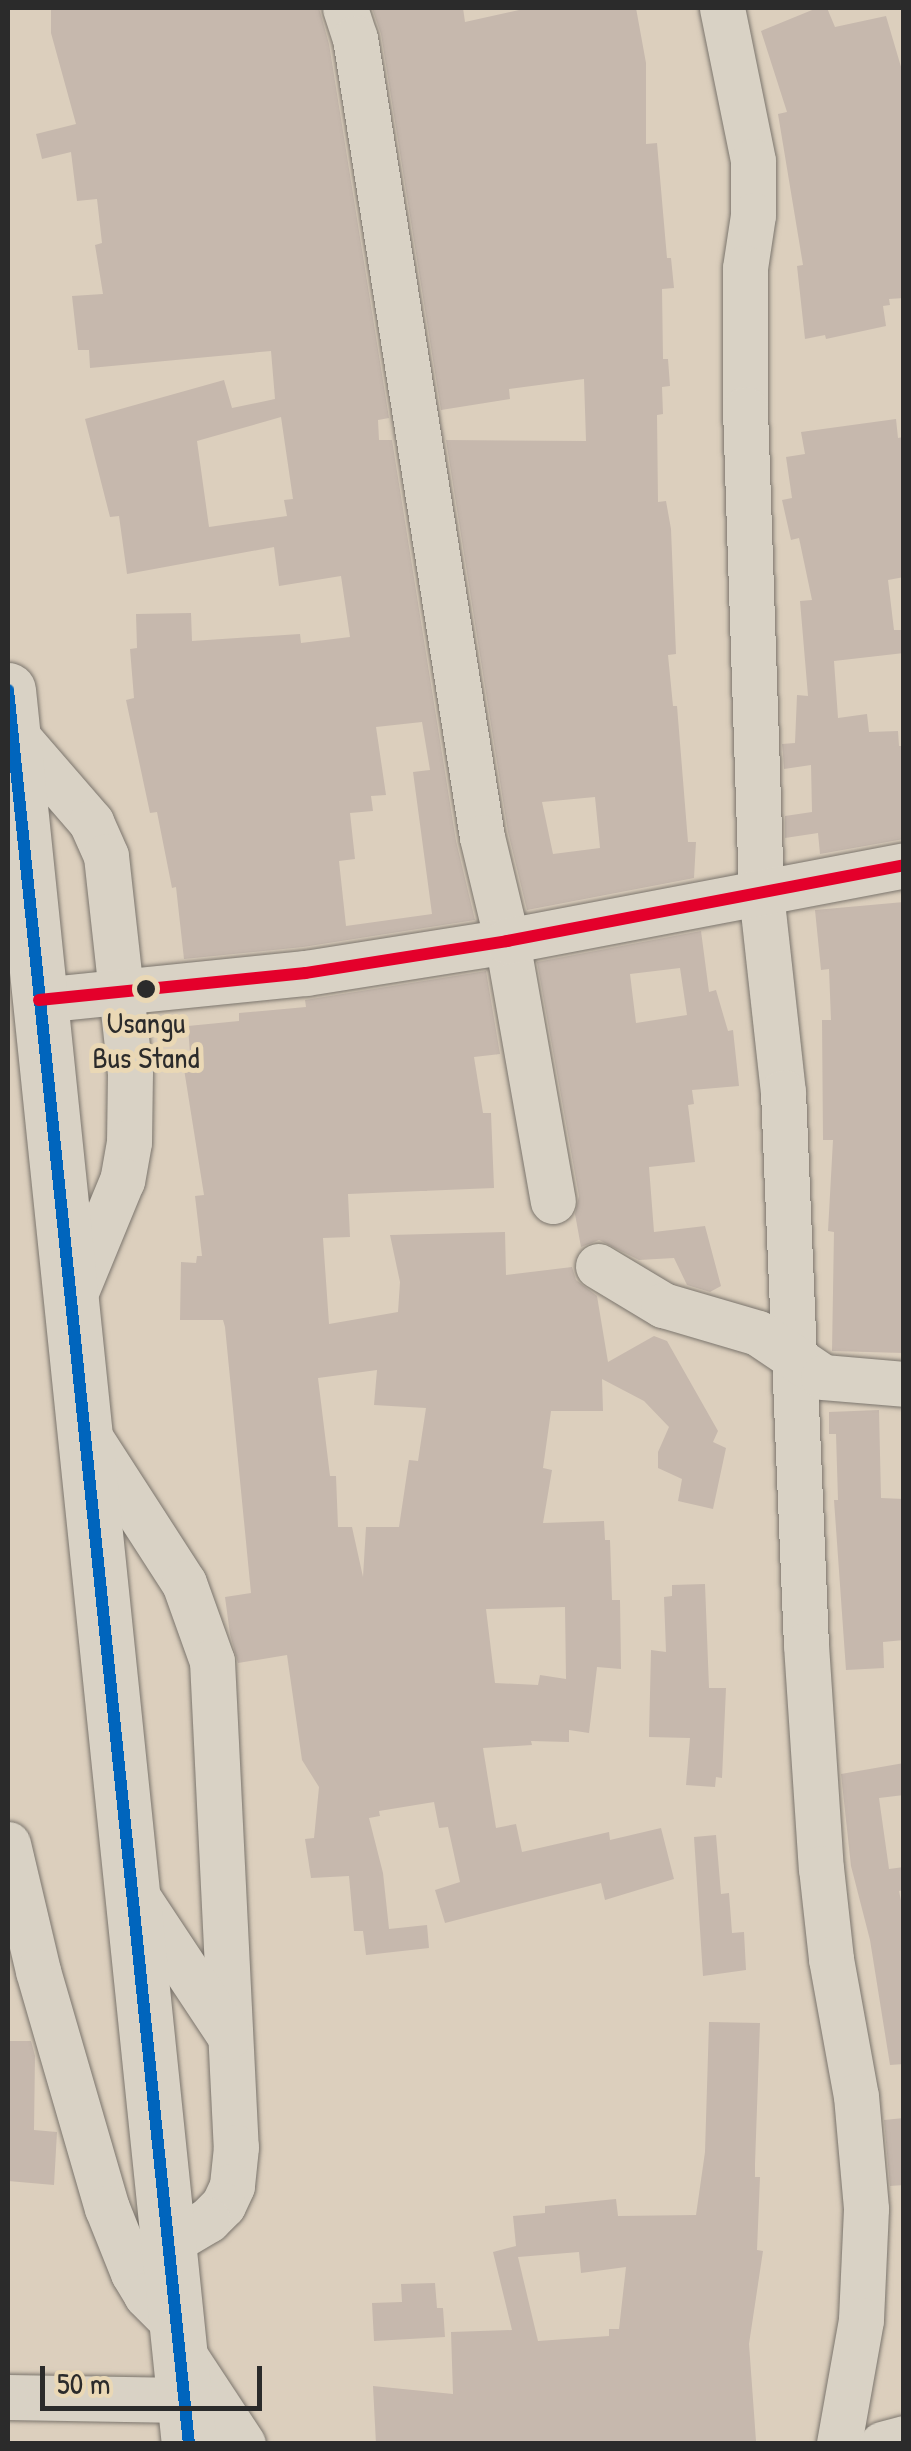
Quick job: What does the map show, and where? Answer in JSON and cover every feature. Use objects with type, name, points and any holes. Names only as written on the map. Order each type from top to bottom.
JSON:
[{"type":"highway","points":[[11,712],[17,870],[39,1000],[184,2381]]},
{"type":"street","points":[[345,8],[355,38],[482,838],[507,941],[553,1201]]},
{"type":"street","points":[[722,8],[753,161],[753,215],[745,268],[745,409],[761,893],[783,1092],[798,1362],[800,1531],[821,1868],[831,1959],[856,2096],[866,2208],[862,2320],[839,2444]]},
{"type":"street","points":[[11,712],[91,822],[106,856],[130,1072],[130,1142],[122,1180],[71,1304]]},
{"type":"street","points":[[39,1000],[306,973],[507,941],[904,865]]},
{"type":"street","points":[[598,1266],[664,1305],[758,1333],[823,1378],[904,1384]]},
{"type":"street","points":[[81,1423],[184,1582],[212,1661],[236,2147],[232,2186],[223,2205],[208,2220],[169,2243]]},
{"type":"street","points":[[8,1844],[38,1971],[107,2208],[133,2274],[184,2381],[242,2444]]},
{"type":"street","points":[[132,1886],[232,2040]]},
{"type":"street","points":[[8,2397],[184,2381]]},
{"type":"street","points":[[882,2444],[904,2438]]},
{"type":"building","points":[[51,8],[319,8],[329,44],[389,418],[378,420],[379,440],[392,440],[456,841],[475,920],[303,947],[184,959],[176,887],[172,888],[157,812],[150,813],[126,700],[134,698],[130,649],[137,648],[136,614],[191,613],[192,641],[300,634],[301,643],[350,637],[341,576],[279,586],[274,547],[127,574],[119,516],[110,517],[85,419],[224,380],[232,408],[275,399],[271,351],[90,368],[89,350],[78,350],[72,296],[103,294],[95,245],[102,243],[97,199],[77,201],[71,152],[42,159],[36,134],[76,124],[51,33]],"holes":[[[281,417],[293,499],[284,500],[287,516],[209,527],[197,441]],[[422,722],[430,770],[413,772],[432,914],[346,926],[339,861],[355,859],[350,813],[373,811],[371,796],[386,795],[376,727]]]},
{"type":"building","points":[[372,8],[463,8],[465,22],[528,8],[636,8],[646,63],[646,144],[657,143],[667,258],[671,258],[674,288],[662,289],[663,359],[668,359],[670,386],[662,387],[663,414],[657,415],[658,502],[666,501],[671,529],[676,654],[668,655],[673,706],[677,706],[688,842],[696,842],[694,878],[527,910],[508,832],[446,440],[586,441],[584,379],[509,389],[510,399],[441,410],[381,34]],"holes":[[[595,797],[600,848],[553,854],[542,802]]]},
{"type":"building","points":[[817,8],[827,8],[835,27],[886,16],[904,77],[904,298],[889,299],[890,305],[883,306],[886,326],[826,339],[825,335],[805,339],[797,266],[803,265],[778,114],[787,112],[761,31]]},
{"type":"building","points":[[896,419],[898,438],[904,437],[904,577],[888,580],[894,630],[904,630],[904,653],[834,661],[838,718],[867,714],[869,732],[898,731],[899,746],[904,746],[904,839],[820,854],[818,833],[785,838],[785,816],[812,812],[811,765],[784,769],[782,744],[795,743],[797,695],[808,696],[800,601],[812,600],[799,538],[791,540],[782,500],[792,498],[786,457],[805,454],[801,432]]},
{"type":"building","points":[[904,902],[904,1353],[832,1351],[834,1232],[828,1231],[833,1140],[823,1140],[822,1020],[831,1020],[829,969],[821,970],[815,910]]},
{"type":"building","points":[[701,931],[709,992],[716,990],[728,1031],[733,1030],[739,1086],[692,1090],[694,1104],[688,1105],[695,1162],[649,1167],[654,1232],[705,1226],[721,1286],[710,1292],[687,1285],[674,1258],[639,1260],[599,1240],[581,1247],[575,1214],[579,1196],[537,962]],"holes":[[[680,968],[687,1015],[636,1023],[630,974]]]},
{"type":"building","points":[[486,971],[500,1054],[474,1057],[483,1113],[491,1113],[494,1188],[348,1194],[350,1237],[323,1238],[329,1324],[398,1312],[400,1282],[390,1235],[505,1232],[506,1275],[572,1267],[576,1280],[597,1296],[608,1362],[654,1336],[667,1341],[718,1431],[713,1442],[726,1448],[713,1509],[678,1501],[682,1479],[658,1468],[658,1452],[669,1427],[644,1401],[602,1379],[603,1411],[551,1411],[543,1468],[552,1470],[543,1523],[604,1521],[605,1540],[610,1540],[612,1600],[620,1600],[621,1669],[597,1667],[589,1733],[569,1730],[569,1742],[531,1741],[532,1745],[483,1748],[496,1828],[516,1824],[522,1852],[609,1832],[610,1840],[661,1828],[674,1879],[605,1900],[601,1883],[445,1923],[435,1890],[460,1882],[448,1827],[439,1828],[434,1802],[379,1811],[380,1816],[369,1818],[383,1873],[389,1929],[427,1925],[429,1948],[366,1955],[363,1931],[354,1931],[349,1876],[311,1878],[305,1839],[314,1838],[319,1787],[302,1760],[287,1655],[238,1663],[230,1634],[225,1597],[251,1593],[223,1320],[180,1320],[181,1262],[196,1263],[197,1256],[202,1256],[195,1196],[204,1195],[184,1069],[191,1068],[188,1026],[239,1021],[239,1013],[306,1007],[305,1000]],"holes":[[[377,1370],[374,1405],[426,1408],[418,1461],[409,1460],[399,1527],[366,1527],[363,1577],[352,1527],[338,1527],[336,1476],[330,1476],[318,1378]],[[565,1607],[566,1679],[540,1675],[538,1685],[495,1683],[486,1609]]]},
{"type":"building","points":[[879,1410],[881,1498],[904,1499],[904,1640],[883,1642],[884,1668],[846,1670],[834,1500],[838,1500],[836,1434],[829,1434],[829,1412]]},
{"type":"building","points":[[705,1584],[709,1688],[726,1688],[722,1778],[716,1777],[715,1787],[686,1785],[690,1738],[649,1737],[651,1650],[666,1652],[664,1597],[672,1596],[672,1585]]},
{"type":"building","points":[[904,1763],[904,1795],[879,1798],[889,1869],[904,1867],[904,1890],[899,1891],[904,1915],[904,2064],[890,2065],[870,1940],[851,1866],[841,1774]]},
{"type":"building","points":[[716,1835],[721,1894],[729,1893],[732,1933],[744,1932],[746,1970],[703,1976],[694,1837]]},
{"type":"building","points":[[709,2022],[760,2023],[755,2177],[760,2177],[757,2250],[763,2251],[749,2344],[756,2441],[376,2444],[373,2386],[453,2394],[451,2332],[512,2330],[493,2252],[516,2246],[513,2216],[545,2213],[545,2206],[616,2199],[618,2216],[696,2215],[705,2152]],"holes":[[[579,2252],[581,2273],[626,2267],[619,2329],[609,2329],[609,2336],[538,2341],[518,2257]]]},
{"type":"building","points":[[8,2041],[31,2041],[35,2056],[34,2130],[57,2132],[54,2185],[8,2181]]},
{"type":"building","points":[[904,2118],[904,2185],[890,2186],[884,2120]]},
{"type":"building","points":[[435,2283],[437,2308],[443,2308],[445,2337],[374,2341],[372,2303],[402,2302],[401,2284]]},
{"type":"transit line","points":[[8,690],[189,2444]]},
{"type":"transit line","points":[[39,1000],[306,973],[507,941],[904,865]]},
{"type":"place","name":"Usangu Bus Stand","points":[[146,989]]}]
